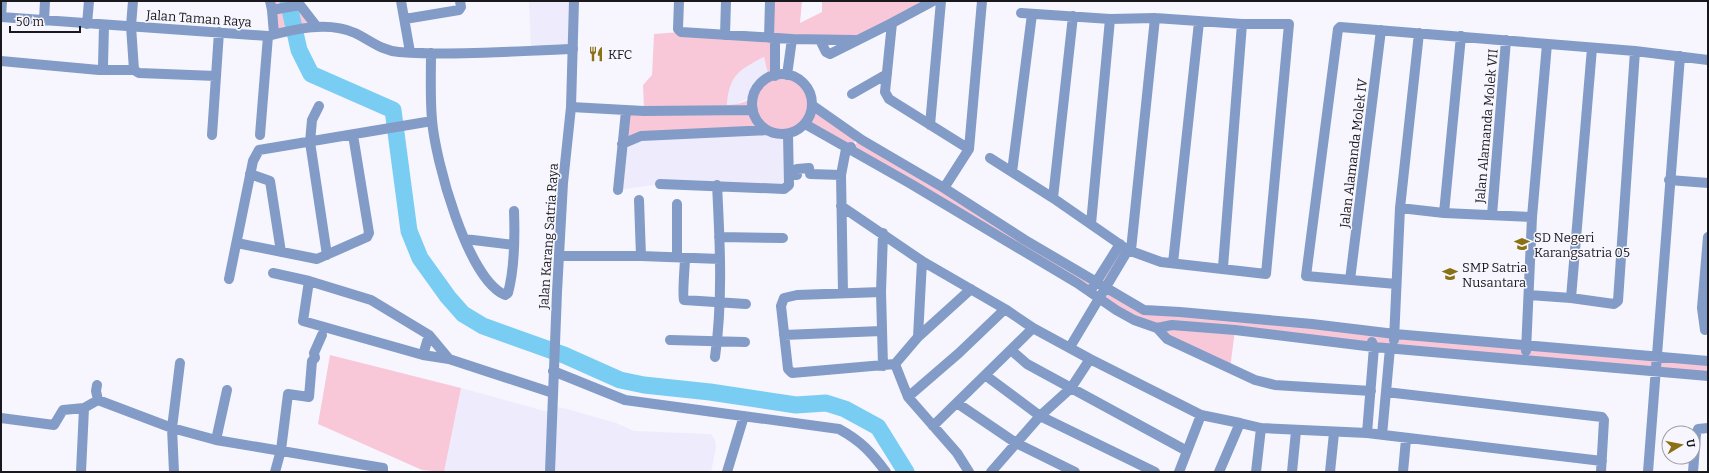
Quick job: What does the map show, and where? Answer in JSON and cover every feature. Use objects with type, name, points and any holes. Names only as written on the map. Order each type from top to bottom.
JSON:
[{"type":"street","points":[[1,17],[2,1]]},
{"type":"street","points":[[44,21],[45,1]]},
{"type":"street","points":[[87,24],[89,1]]},
{"type":"street","points":[[133,1],[131,26],[134,70]]},
{"type":"street","points":[[401,1],[410,52]]},
{"type":"street","points":[[405,19],[459,10],[461,8],[460,1]]},
{"type":"street","name":"Jalan Karang Satria Raya","points":[[550,472],[553,371],[563,182],[571,107],[574,1]]},
{"type":"street","points":[[679,1],[679,31],[820,40],[855,40],[892,23],[932,1]]},
{"type":"street","points":[[725,35],[726,1]]},
{"type":"street","points":[[770,1],[775,76]]},
{"type":"street","points":[[930,125],[941,1]]},
{"type":"street","points":[[944,188],[969,149],[982,1]]},
{"type":"street","points":[[260,134],[271,35],[271,5],[283,8],[300,5],[317,27]]},
{"type":"street","points":[[990,158],[1054,198],[1126,248],[1161,262],[1266,274],[1289,24],[1242,24],[1155,18],[1110,19],[1021,13]]},
{"type":"street","points":[[1012,172],[1032,14]]},
{"type":"street","points":[[1054,198],[1073,16]]},
{"type":"street","name":"Jalan Taman Raya","points":[[1,17],[87,24],[271,35],[317,27],[336,27],[347,30],[387,50],[410,52],[431,53],[573,49]]},
{"type":"street","points":[[1070,347],[1094,299],[1106,287],[1126,248],[1155,18]]},
{"type":"street","points":[[1091,224],[1110,19]]},
{"type":"street","points":[[1173,263],[1199,22]]},
{"type":"street","points":[[892,23],[885,90],[886,95],[969,149]]},
{"type":"street","points":[[1224,268],[1242,24]]},
{"type":"street","points":[[101,68],[104,25]]},
{"type":"street","points":[[1396,284],[1306,276],[1338,29],[1343,26],[1635,51],[1708,60]]},
{"type":"street","name":"Jalan Alamanda Molek IV","points":[[1350,280],[1381,30]]},
{"type":"street","points":[[212,135],[218,32]]},
{"type":"street","points":[[1382,435],[1391,348],[1395,334],[1400,208],[1419,33]]},
{"type":"street","points":[[1444,213],[1461,36]]},
{"type":"street","points":[[787,75],[792,39]]},
{"type":"street","name":"Jalan Alamanda Molek VII","points":[[1492,215],[1506,40]]},
{"type":"street","points":[[1524,360],[1529,295],[1532,217],[1547,44]]},
{"type":"street","points":[[1571,298],[1592,48]]},
{"type":"street","points":[[1529,295],[1571,298],[1614,304],[1618,301],[1635,51]]},
{"type":"street","points":[[431,53],[432,121],[449,197],[465,239],[479,268],[494,286],[505,294],[508,293],[510,287],[514,245],[514,211]]},
{"type":"street","points":[[1648,472],[1669,180],[1680,56]]},
{"type":"street","points":[[1,62],[216,76]]},
{"type":"street","points":[[852,94],[887,74]]},
{"type":"street","points":[[787,75],[799,79],[810,94],[812,105],[811,113],[805,124],[796,131],[788,134],[774,133],[767,130],[757,120],[753,110],[756,90],[764,81],[775,76],[787,75]]},
{"type":"street","points":[[812,105],[857,137],[944,188],[1144,310],[1180,312],[1368,332],[1708,361]]},
{"type":"street","points":[[320,106],[312,120],[310,142],[328,255]]},
{"type":"street","points":[[571,107],[626,111],[753,110]]},
{"type":"street","points":[[618,190],[626,111]]},
{"type":"street","points":[[229,279],[253,161],[259,150],[432,121]]},
{"type":"street","points":[[805,124],[850,151],[911,184],[1094,299],[1134,320],[1157,328],[1167,339],[1255,380],[1275,385],[1371,391]]},
{"type":"street","points":[[622,144],[641,136],[767,130]]},
{"type":"street","points":[[660,184],[717,185],[781,190],[789,186],[788,134]]},
{"type":"street","points":[[237,243],[314,259],[328,255],[367,236],[369,234],[353,135]]},
{"type":"street","points":[[843,293],[841,175],[850,148],[857,137]]},
{"type":"street","points":[[789,175],[797,175],[797,168],[809,168],[810,174],[841,175]]},
{"type":"street","points":[[250,174],[270,181],[281,252]]},
{"type":"street","points":[[1669,180],[1708,183]]},
{"type":"street","points":[[716,357],[720,302],[720,237],[717,185]]},
{"type":"street","points":[[639,200],[640,256]]},
{"type":"street","points":[[677,204],[681,257],[682,299],[688,301],[746,304]]},
{"type":"street","points":[[842,206],[922,260],[1005,309],[1033,328],[1090,359],[1201,415],[1260,428],[1334,433],[1368,433],[1406,439],[1602,462]]},
{"type":"street","points":[[1400,208],[1444,213],[1532,217]]},
{"type":"street","points":[[883,233],[881,292],[883,366]]},
{"type":"street","points":[[720,237],[783,238]]},
{"type":"street","points":[[1705,330],[1708,237]]},
{"type":"street","points":[[465,239],[514,245]]},
{"type":"street","points":[[1094,299],[1096,282],[1126,248]]},
{"type":"street","points":[[559,256],[640,256],[720,259]]},
{"type":"street","points":[[918,337],[922,260]]},
{"type":"street","points":[[273,273],[309,281],[371,300],[429,335],[449,359]]},
{"type":"street","points":[[309,281],[303,321],[423,355],[449,359],[553,394]]},
{"type":"street","points":[[881,292],[797,295],[784,298],[781,306],[787,367],[792,373],[895,364],[918,337],[971,289]]},
{"type":"street","points":[[908,397],[959,353],[1005,309]]},
{"type":"street","points":[[1157,328],[1172,325],[1235,330],[1374,347],[1708,376]]},
{"type":"street","points":[[933,426],[1033,328]]},
{"type":"street","points":[[784,335],[881,331]]},
{"type":"street","points":[[1368,332],[1374,347],[1368,433]]},
{"type":"street","points":[[275,472],[281,450],[288,394],[308,397],[312,361],[315,358],[314,353],[322,335]]},
{"type":"street","points":[[423,355],[429,335]]},
{"type":"street","points":[[670,340],[745,342]]},
{"type":"street","points":[[1011,350],[1027,364],[1187,451]]},
{"type":"street","points":[[991,472],[1040,416],[1071,388],[1090,359]]},
{"type":"street","points":[[174,472],[172,428],[180,363]]},
{"type":"street","points":[[895,364],[908,397],[957,453],[969,472]]},
{"type":"street","points":[[553,371],[625,400],[839,429],[852,436],[868,448],[886,472]]},
{"type":"street","points":[[985,375],[1040,416],[1155,472]]},
{"type":"street","points":[[97,384],[96,391],[98,400]]},
{"type":"street","points":[[216,440],[227,390]]},
{"type":"street","points":[[1386,392],[1602,417],[1604,420],[1601,472]]},
{"type":"street","points":[[98,400],[172,428],[216,440],[383,468],[383,472]]},
{"type":"street","points":[[1,418],[54,425],[63,410],[84,408],[98,400]]},
{"type":"street","points":[[957,403],[1016,443],[1075,472]]},
{"type":"street","points":[[81,472],[84,408]]},
{"type":"street","points":[[1179,472],[1201,415]]},
{"type":"street","points":[[728,472],[744,416]]},
{"type":"street","points":[[1219,472],[1240,423]]},
{"type":"street","points":[[1256,472],[1260,428]]},
{"type":"street","points":[[1693,472],[1696,434],[1698,429],[1708,428]]},
{"type":"street","points":[[1292,472],[1296,430]]},
{"type":"street","points":[[1330,472],[1334,433]]},
{"type":"street","points":[[1403,472],[1406,439]]},
{"type":"shaded area","points":[[270,1],[295,1],[317,27],[274,34]]},
{"type":"shaded area","points":[[529,1],[574,1],[573,49],[531,50]]},
{"type":"shaded area","points":[[770,1],[802,1],[800,23],[822,12],[822,1],[933,1],[855,40],[775,38],[775,75],[788,76],[799,81],[807,89],[812,102],[855,140],[853,146],[805,124],[797,130],[788,133],[775,133],[770,131],[641,136],[622,144],[626,113],[644,109],[643,85],[652,75],[654,34],[681,32],[769,38]],"holes":[[[764,57],[769,78],[755,95],[746,101],[723,106],[712,106],[727,105],[728,95],[733,80],[742,70]]]},
{"type":"shaded area","points":[[764,57],[769,78],[764,81],[754,95],[735,105],[727,105],[729,86],[736,75],[747,66]]},
{"type":"shaded area","points":[[770,131],[788,134],[789,185],[660,184],[618,190],[622,144],[641,136]]},
{"type":"shaded area","points":[[857,142],[1096,282],[1120,244],[1128,250],[1106,287],[1144,310],[1708,361],[1708,376],[1235,330],[1230,369],[1098,299],[1106,288],[1096,283],[1090,292],[854,147]]},
{"type":"shaded area","points":[[330,355],[461,388],[444,472],[422,470],[318,424]]},
{"type":"shaded area","points":[[461,388],[552,413],[552,406],[567,409],[616,423],[634,431],[711,434],[715,440],[716,448],[711,472],[444,472]]},
{"type":"waterway","points":[[288,1],[299,50],[311,74],[393,110],[409,231],[420,258],[448,297],[463,314],[483,326],[564,355],[620,380],[644,385],[710,392],[796,405],[826,403],[845,409],[878,427],[906,472]]},
{"type":"place","name":"KFC","points":[[596,54]]},
{"type":"place","name":"SD Negeri Karangsatria 05","points":[[1522,244]]},
{"type":"place","name":"SMP Satria Nusantara","points":[[1450,274]]}]
